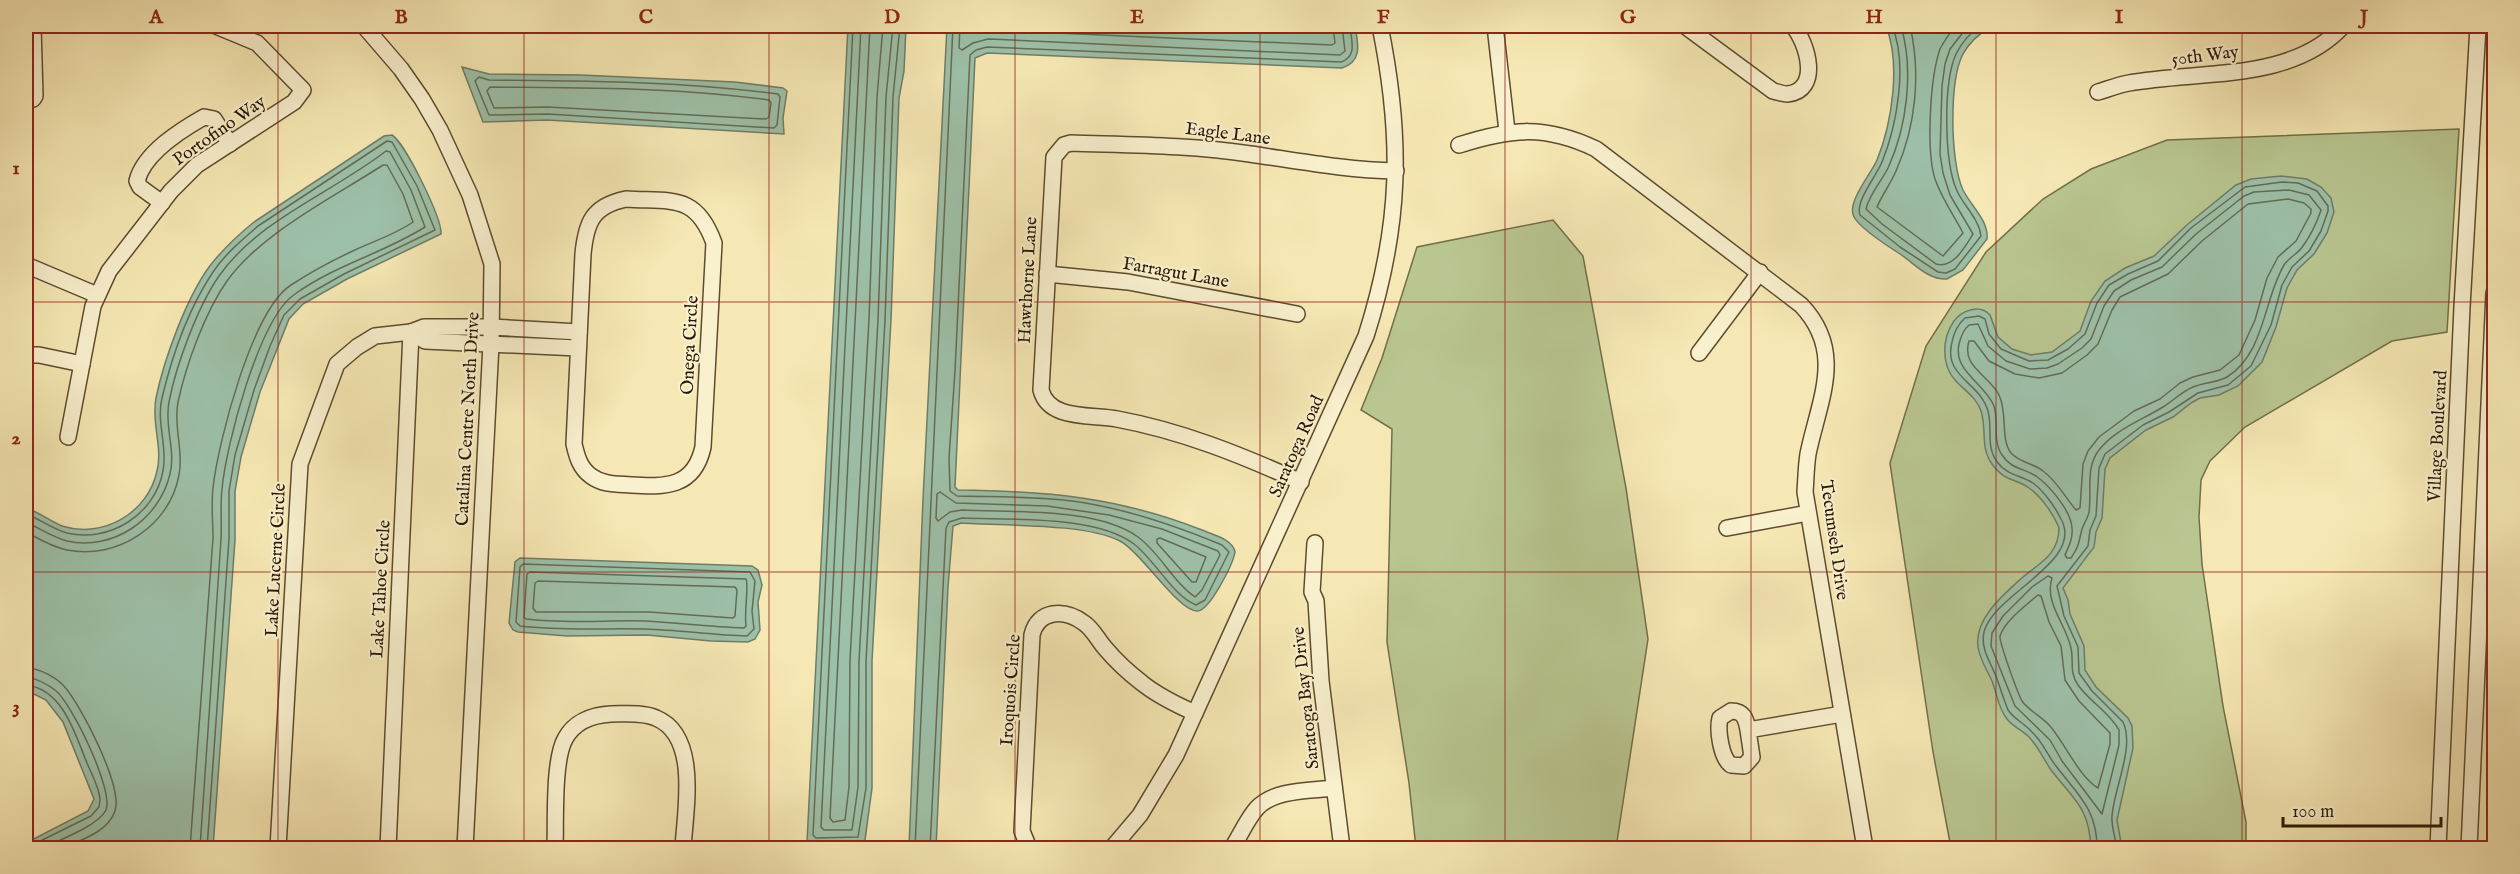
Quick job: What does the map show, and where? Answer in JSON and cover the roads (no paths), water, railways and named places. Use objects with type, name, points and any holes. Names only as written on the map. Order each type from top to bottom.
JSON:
[{"type":"street","points":[[26,101],[33,99],[34,96],[33,26]]},
{"type":"street","name":"Portofino Way","points":[[68,436],[97,295],[118,259],[162,203],[197,165],[294,102],[303,90],[256,43],[216,26]]},
{"type":"street","name":"Catalina Centre North Drive","points":[[364,26],[401,69],[422,99],[461,173],[482,229],[492,264],[492,327],[465,849]]},
{"type":"street","name":"Saratoga Road","points":[[1112,849],[1140,815],[1160,784],[1196,713],[1353,368],[1377,302],[1390,240],[1396,171],[1394,108],[1380,26]]},
{"type":"street","points":[[1495,26],[1507,131]]},
{"type":"street","points":[[1685,26],[1773,92],[1787,94],[1801,86],[1809,73],[1807,50],[1793,26]]},
{"type":"street","name":"50th Way","points":[[2098,92],[2129,83],[2216,75],[2276,65],[2329,41],[2343,26]]},
{"type":"street","name":"Village Boulevard","points":[[2438,849],[2462,307],[2478,26]]},
{"type":"street","points":[[162,203],[140,187],[137,181],[142,170],[163,144],[204,117],[214,119],[230,144]]},
{"type":"street","name":"Tecumseh Drive","points":[[1459,145],[1507,131],[1543,132],[1561,135],[1596,149],[1760,272],[1808,311],[1821,333],[1826,350],[1827,377],[1806,470],[1808,513],[1865,849]]},
{"type":"street","name":"Eagle Lane","points":[[1058,150],[1071,142],[1178,147],[1251,154],[1330,167],[1396,171]]},
{"type":"street","name":"Hawthorne Lane","points":[[1058,150],[1052,165],[1041,390],[1043,397],[1053,409],[1150,425],[1186,435],[1221,447],[1301,482]]},
{"type":"street","name":"Onega Circle","points":[[626,199],[681,203],[697,211],[707,224],[714,243],[704,447],[701,460],[693,471],[680,481],[664,487],[607,484],[592,478],[582,468],[574,444],[579,332],[584,238],[586,225],[592,217],[611,202],[626,199]]},
{"type":"street","points":[[26,265],[97,295]]},
{"type":"street","points":[[1699,352],[1760,272]]},
{"type":"street","name":"Farragut Lane","points":[[1047,274],[1128,282],[1298,314]]},
{"type":"street","points":[[2469,849],[2494,293]]},
{"type":"street","name":"Lake Lucerne Circle","points":[[278,849],[300,464],[338,364],[357,347],[375,336],[411,332],[424,327],[492,327]]},
{"type":"street","points":[[492,327],[579,332]]},
{"type":"street","name":"Lake Lucerne Circle","points":[[411,332],[425,341],[491,344]]},
{"type":"street","name":"Lake Tahoe Circle","points":[[388,849],[411,332]]},
{"type":"street","points":[[491,344],[578,348]]},
{"type":"street","points":[[26,354],[82,364]]},
{"type":"street","points":[[1727,528],[1808,513]]},
{"type":"street","name":"Saratoga Bay Drive","points":[[1315,543],[1312,592],[1316,601],[1321,681],[1342,849]]},
{"type":"street","name":"Iroquois Circle","points":[[1029,849],[1022,831],[1032,635],[1038,621],[1053,613],[1076,618],[1089,628],[1123,667],[1142,684],[1164,698],[1196,713]]},
{"type":"street","points":[[555,849],[559,758],[565,739],[570,731],[586,719],[596,715],[622,714],[656,717],[680,740],[686,762],[683,849]]},
{"type":"street","points":[[1748,730],[1842,714]]},
{"type":"street","points":[[1232,849],[1253,814],[1270,798],[1334,788]]},
{"type":"water","points":[[848,26],[906,27],[904,71],[899,98],[891,320],[872,661],[872,788],[865,840],[859,844],[811,844],[807,842]]},
{"type":"water","points":[[947,26],[1355,26],[1358,51],[1353,61],[1342,68],[987,53],[975,58],[955,487],[958,490],[1052,494],[1111,503],[1141,510],[1202,530],[1231,544],[1235,552],[1214,596],[1208,604],[1197,611],[1180,602],[1129,547],[1105,535],[1043,526],[961,523],[953,526],[936,848],[909,848],[923,499]]},
{"type":"water","points":[[1886,26],[1992,26],[1976,38],[1963,54],[1958,66],[1953,102],[1954,142],[1959,177],[1963,190],[1985,226],[1987,239],[1963,270],[1947,279],[1940,279],[1922,271],[1868,232],[1857,221],[1852,211],[1856,197],[1877,160],[1887,129],[1894,75],[1891,41]]},
{"type":"water","points":[[462,67],[489,74],[581,75],[735,82],[783,88],[787,91],[783,118],[784,134],[547,120],[483,122]]},
{"type":"water","points":[[392,135],[398,141],[422,182],[436,213],[441,234],[347,279],[303,304],[289,319],[260,392],[241,457],[235,491],[235,540],[213,848],[26,848],[26,843],[88,811],[94,799],[63,722],[46,700],[26,690],[26,508],[62,526],[77,529],[93,529],[108,525],[134,510],[152,486],[157,471],[159,453],[155,416],[156,398],[177,330],[200,280],[230,243],[254,222],[384,136]]},
{"type":"water","points":[[2281,176],[2307,179],[2321,187],[2331,198],[2334,212],[2327,233],[2314,254],[2297,270],[2287,288],[2276,327],[2262,362],[2238,386],[2219,395],[2200,398],[2191,403],[2173,417],[2146,430],[2110,458],[2105,469],[2102,518],[2096,532],[2094,547],[2063,588],[2070,614],[2084,646],[2085,670],[2096,687],[2128,718],[2132,726],[2133,748],[2117,820],[2122,848],[2091,848],[2084,813],[2051,770],[2032,740],[2004,715],[1978,647],[1978,637],[1985,617],[2007,592],[2052,551],[2056,545],[2059,528],[2034,491],[2001,474],[1988,458],[1983,418],[1979,406],[1950,374],[1947,366],[1945,343],[1947,335],[1957,317],[1966,311],[1976,309],[1990,315],[1998,337],[2012,349],[2031,355],[2052,352],[2080,331],[2091,301],[2105,281],[2125,268],[2154,256],[2188,224],[2236,185],[2251,179]]},
{"type":"water","points":[[520,558],[752,566],[758,570],[762,585],[758,602],[760,630],[755,639],[748,642],[647,635],[567,636],[518,632],[513,630],[509,623],[515,562]]}]
